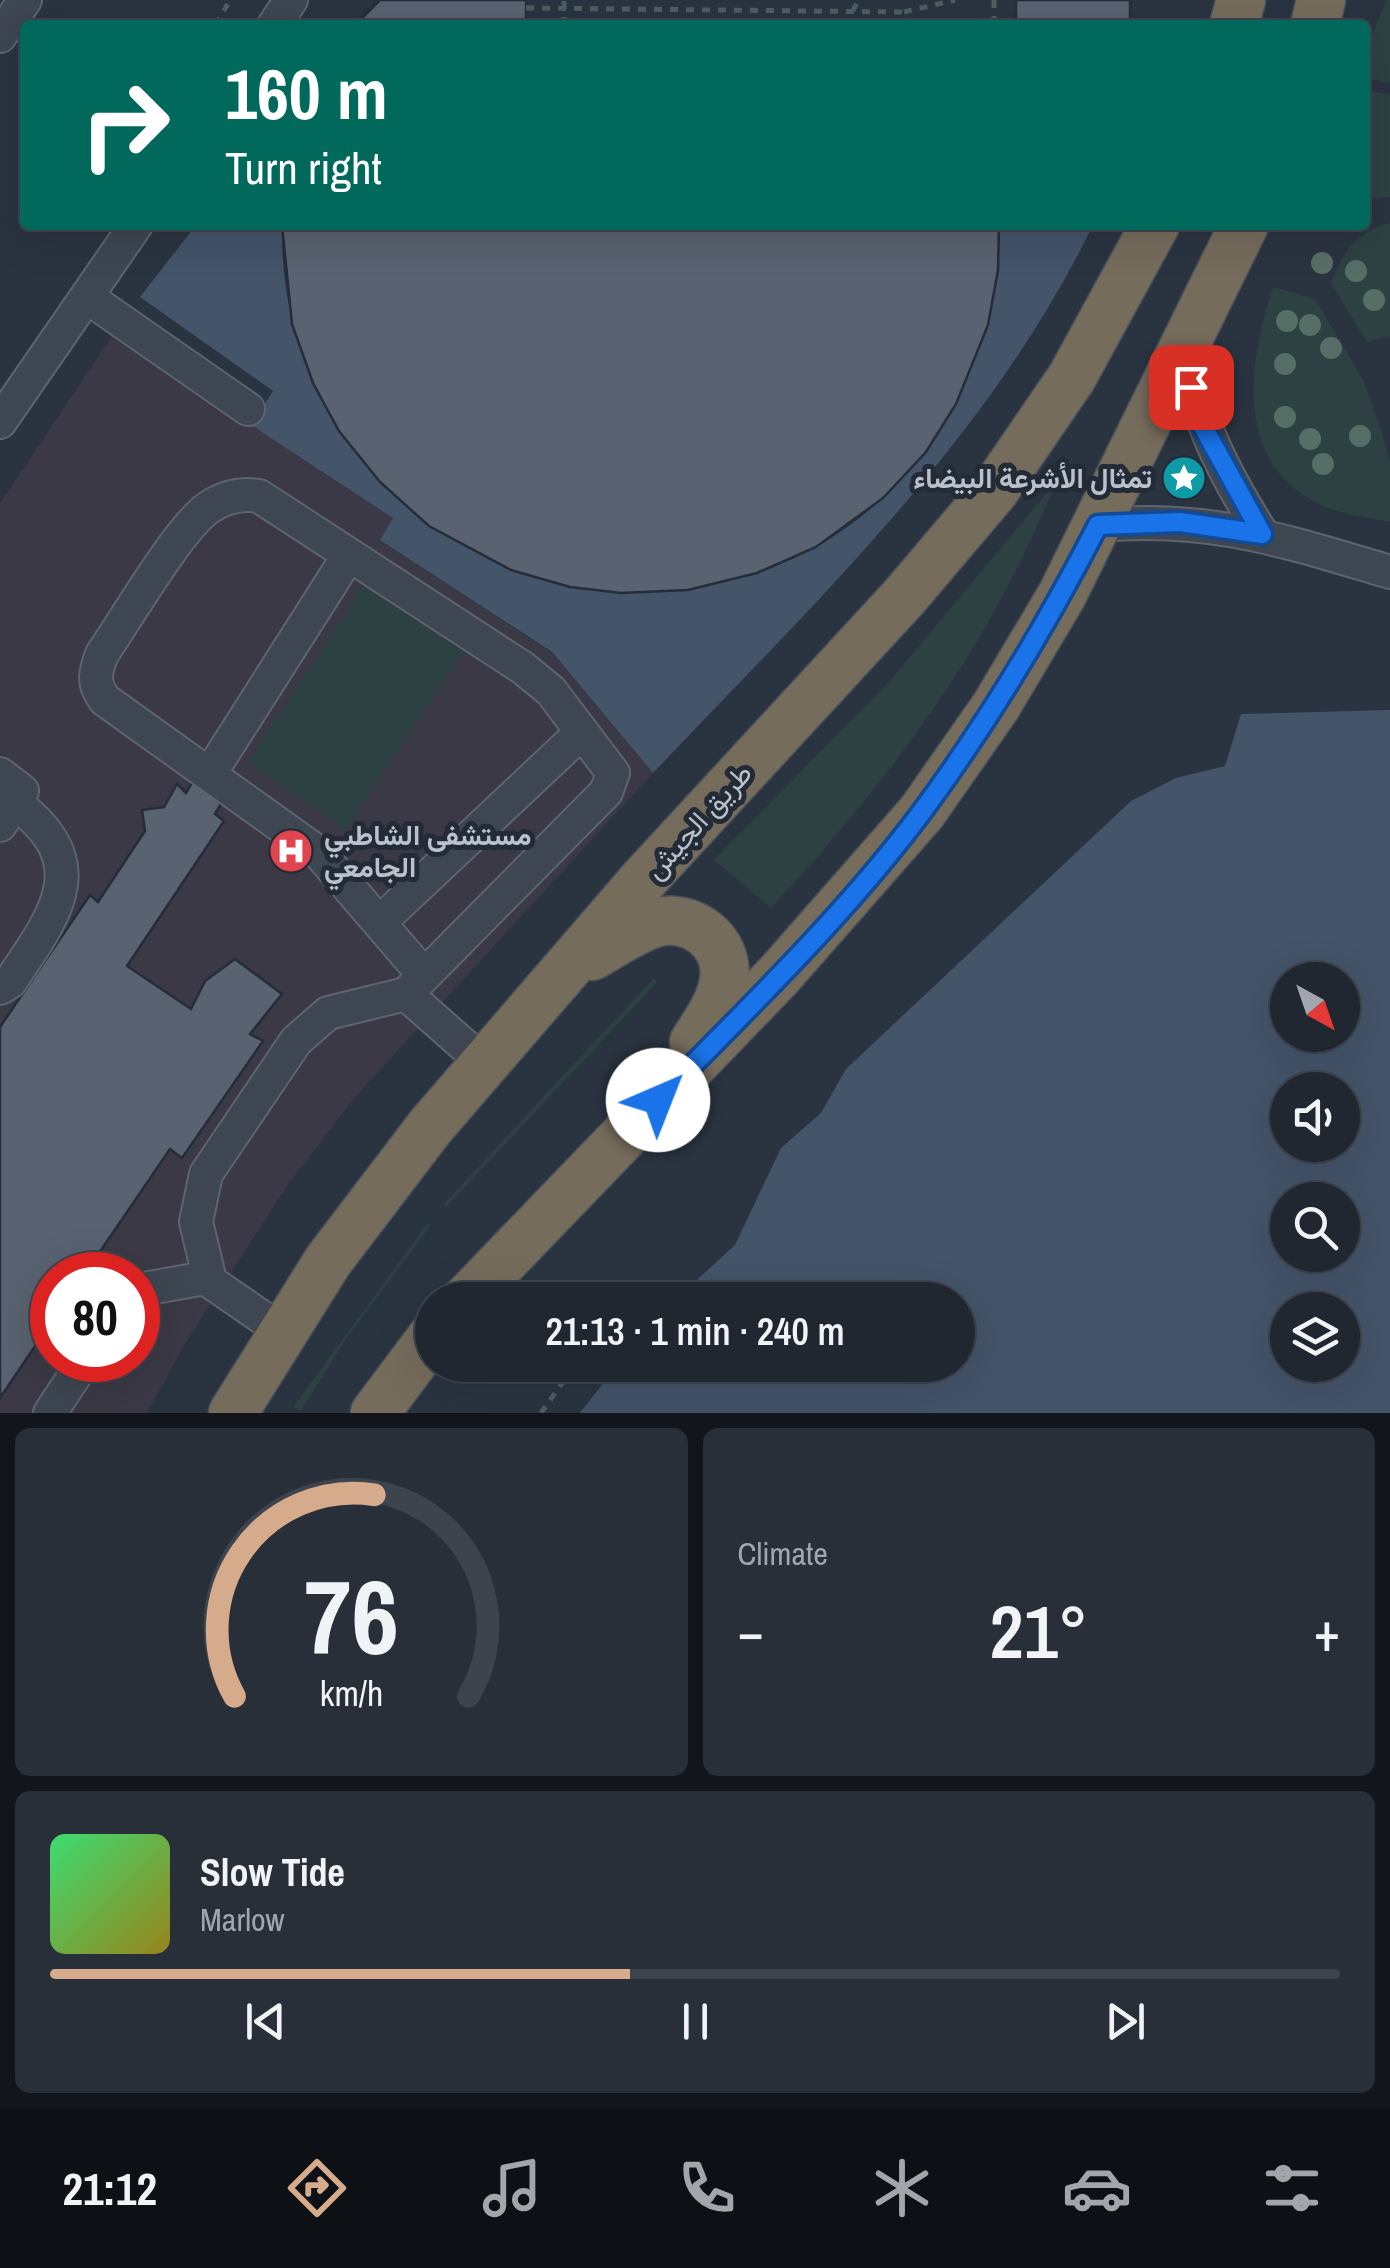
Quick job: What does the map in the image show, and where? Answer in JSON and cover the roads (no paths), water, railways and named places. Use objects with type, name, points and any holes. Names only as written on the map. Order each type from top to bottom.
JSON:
[{"type":"highway","name":"طريق الجيش","points":[[233,1413],[282,1330],[378,1194],[484,1062],[703,814],[894,609],[994,490],[1089,348],[1152,230]]},
{"type":"highway","points":[[483,1282],[839,910],[922,812],[996,706],[1098,525],[1242,230]]},
{"type":"highway","points":[[564,972],[640,929],[666,920],[694,925],[715,942],[725,968],[720,996],[658,1100]]},
{"type":"highway","points":[[376,1413],[415,1361]]},
{"type":"street","points":[[0,36],[25,0]]},
{"type":"street","points":[[0,422],[132,230]]},
{"type":"street","points":[[86,296],[248,409]]},
{"type":"street","points":[[1182,352],[1200,421],[1262,534]]},
{"type":"street","points":[[205,1278],[207,1266],[196,1222],[206,1174],[296,1041],[328,1013],[415,985],[606,792],[613,773],[551,691],[524,668],[259,496],[243,494],[228,498],[197,518],[102,654],[95,674],[97,689],[104,700],[211,772],[320,854],[380,922],[415,985],[484,1062]]},
{"type":"street","points":[[1098,525],[1170,521],[1262,534],[1390,572]]},
{"type":"street","points":[[211,772],[349,555]]},
{"type":"street","points":[[380,922],[582,732]]},
{"type":"street","points":[[0,988],[10,982],[56,913],[63,877],[57,848],[40,822],[5,800]]},
{"type":"street","points":[[160,1286],[205,1278],[282,1330]]},
{"type":"street","points":[[50,1413],[70,1382]]},
{"type":"water","points":[[192,230],[282,230],[286,288],[300,348],[341,432],[381,482],[428,523],[479,554],[569,582],[655,590],[735,579],[807,552],[870,509],[923,453],[963,386],[989,309],[998,230],[1090,230],[1051,303],[950,448],[836,581],[653,773],[552,652],[380,540],[393,518],[251,425],[273,391],[140,297]]},
{"type":"water","points":[[1390,710],[1390,1413],[580,1413],[604,1382],[975,1382],[975,1282],[695,1282],[735,1245],[781,1148],[821,1113],[846,1069],[1131,801],[1176,778],[1225,766],[1241,714]]},
{"type":"place","name":"تمثال الأشرعة البيضاء","points":[[1184,478]]},
{"type":"place","name":"مستشفى الشاطبي الجامعي","points":[[291,851]]}]
